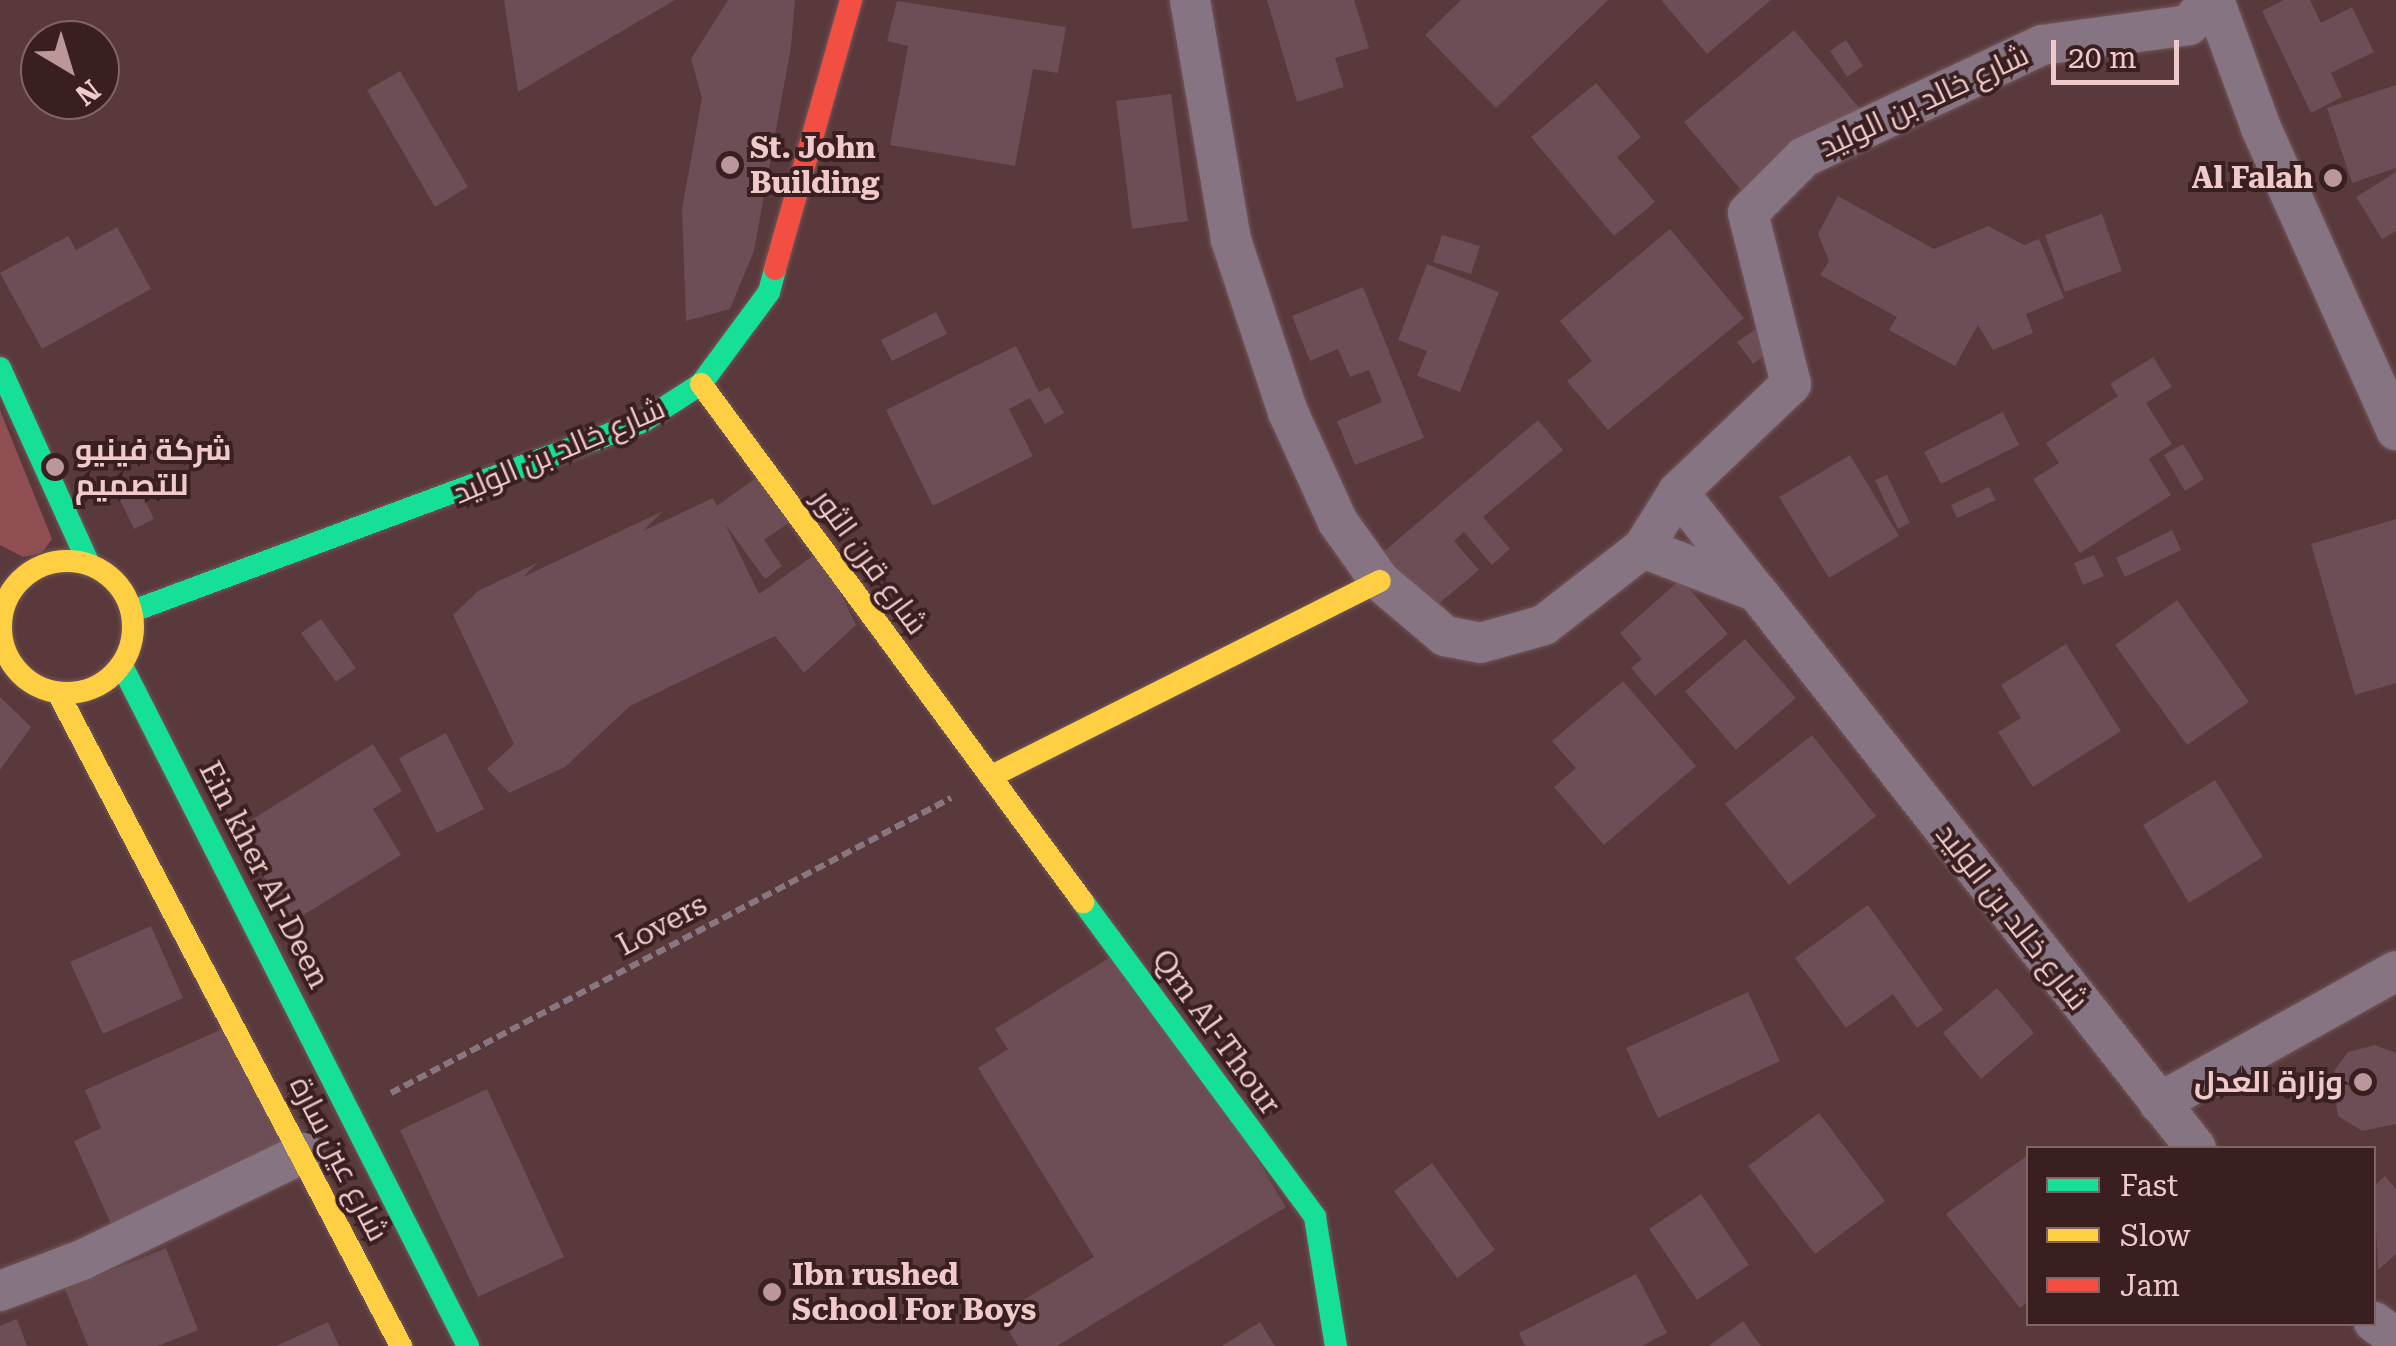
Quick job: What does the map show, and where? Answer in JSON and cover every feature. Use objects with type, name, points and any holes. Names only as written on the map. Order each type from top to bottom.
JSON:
[{"type":"street","name":"شارع خالد بن الوليد","points":[[132,611],[534,466],[642,422],[701,384],[769,292],[852,0]]},
{"type":"street","name":"شارع خالد بن الوليد","points":[[1190,0],[1231,240],[1288,412],[1338,522],[1380,581],[1446,636],[1480,643],[1544,625],[1643,548],[1678,492],[1792,384],[1748,214],[1804,157],[2042,46],[2189,25],[2212,0]]},
{"type":"street","points":[[2212,0],[2260,128],[2390,388],[2396,430]]},
{"type":"street","points":[[0,368],[89,564],[116,582],[132,611],[122,666],[94,688],[58,693],[18,673],[1,640],[10,575],[45,564],[89,564]]},
{"type":"street","name":"شارع قرن الثور","points":[[701,384],[992,776]]},
{"type":"street","name":"شارع خالد بن الوليد","points":[[1678,492],[2194,1146]]},
{"type":"street","points":[[1643,548],[1757,592]]},
{"type":"street","points":[[992,776],[1380,581]]},
{"type":"street","name":"Ein kher Al-Deen","points":[[122,666],[354,1113]]},
{"type":"street","name":"شارع عين سارة","points":[[58,693],[224,1001],[401,1346]]},
{"type":"street","name":"Qrn Al-Thour","points":[[992,776],[1315,1218],[1336,1346]]},
{"type":"street","points":[[2159,1104],[2396,971]]},
{"type":"street","name":"شارع عين سارة","points":[[354,1113],[468,1346]]},
{"type":"street","points":[[0,1291],[82,1260],[303,1153]]},
{"type":"path","name":"Lovers","points":[[354,1113],[992,776]]},
{"type":"shaded area","points":[[0,410],[52,539],[42,553],[23,557],[0,545]]},
{"type":"building","points":[[504,0],[675,0],[518,92]]},
{"type":"building","name":"St. John Building","points":[[728,0],[795,0],[791,47],[754,251],[730,309],[686,321],[682,209],[702,98],[691,59]]},
{"type":"building","points":[[1267,0],[1354,0],[1369,48],[1335,58],[1344,87],[1297,102]]},
{"type":"building","points":[[1461,0],[1608,0],[1496,108],[1425,35]]},
{"type":"building","points":[[1661,0],[1771,0],[1707,54]]},
{"type":"building","points":[[2284,0],[2310,0],[2321,23],[2352,7],[2374,52],[2331,73],[2342,97],[2311,113],[2262,11]]},
{"type":"building","points":[[897,1],[1066,27],[1058,73],[1033,69],[1015,166],[890,145],[908,46],[887,41]]},
{"type":"building","points":[[1794,30],[1861,110],[1751,202],[1684,122]]},
{"type":"building","points":[[1846,40],[1863,66],[1847,77],[1830,51]]},
{"type":"building","points":[[400,71],[468,187],[435,207],[367,90]]},
{"type":"building","points":[[1596,83],[1641,137],[1617,157],[1655,202],[1614,236],[1531,137]]},
{"type":"building","points":[[2396,85],[2396,168],[2352,183],[2327,108]]},
{"type":"building","points":[[1171,94],[1188,221],[1132,229],[1116,101]]},
{"type":"building","points":[[2396,172],[2396,231],[2382,239],[2356,197]]},
{"type":"building","points":[[1838,196],[1934,249],[1988,226],[2024,245],[2039,239],[2064,298],[2026,314],[2033,333],[1993,350],[1978,325],[1955,366],[1889,330],[1897,317],[1820,275],[1829,261],[1818,234]]},
{"type":"building","points":[[2102,214],[2122,271],[2065,292],[2045,235]]},
{"type":"building","points":[[117,227],[151,289],[42,349],[0,273],[68,236],[76,250]]},
{"type":"building","points":[[1670,229],[1744,318],[1608,430],[1567,381],[1592,361],[1560,321]]},
{"type":"building","points":[[1442,235],[1480,246],[1471,274],[1433,262]]},
{"type":"building","points":[[1427,264],[1499,292],[1460,392],[1417,376],[1427,351],[1398,340]]},
{"type":"building","points":[[1363,287],[1424,438],[1355,465],[1337,421],[1382,402],[1369,370],[1350,377],[1338,349],[1310,361],[1292,316]]},
{"type":"building","points":[[936,312],[947,334],[892,361],[881,340]]},
{"type":"building","points":[[1766,322],[1781,343],[1753,364],[1737,342]]},
{"type":"building","points":[[1016,346],[1039,392],[1049,387],[1064,413],[1045,424],[1030,398],[1009,409],[1033,456],[933,506],[886,410]]},
{"type":"building","points":[[2153,357],[2172,387],[2146,403],[2172,444],[2149,459],[2171,495],[2080,553],[2033,479],[2059,463],[2046,443],[2118,396],[2110,384]]},
{"type":"building","points":[[2003,412],[2019,445],[1941,484],[1924,452]]},
{"type":"building","points":[[1538,420],[1563,450],[1483,517],[1510,549],[1492,565],[1464,532],[1454,541],[1479,570],[1430,611],[1381,554]]},
{"type":"building","points":[[2183,444],[2204,479],[2185,491],[2164,455]]},
{"type":"building","points":[[1850,455],[1899,536],[1829,578],[1779,497]]},
{"type":"building","points":[[764,472],[797,517],[764,540],[782,566],[765,579],[725,524],[759,594],[820,551],[856,625],[804,673],[775,636],[630,706],[565,767],[509,793],[487,769],[514,744],[453,615],[478,591],[537,563],[523,577],[663,511],[643,531],[713,498],[717,506]]},
{"type":"building","points":[[1887,475],[1910,523],[1898,529],[1875,480]]},
{"type":"building","points":[[134,477],[154,519],[134,529],[114,487]]},
{"type":"building","points":[[1989,487],[1996,500],[1957,518],[1951,505]]},
{"type":"building","points":[[2396,519],[2396,683],[2355,695],[2311,544]]},
{"type":"building","points":[[2172,530],[2181,550],[2125,577],[2116,558]]},
{"type":"building","points":[[2094,555],[2104,576],[2083,585],[2074,563]]},
{"type":"building","points":[[1681,579],[1728,634],[1655,696],[1631,668],[1642,659],[1620,633]]},
{"type":"building","points":[[2177,600],[2249,702],[2187,745],[2115,645]]},
{"type":"building","points":[[321,619],[356,668],[336,682],[301,633]]},
{"type":"building","points":[[1745,639],[1796,698],[1736,750],[1685,691]]},
{"type":"building","points":[[2066,644],[2121,731],[2033,787],[1998,732],[2021,718],[2001,685]]},
{"type":"building","points":[[1623,681],[1696,766],[1604,845],[1554,787],[1576,768],[1552,741]]},
{"type":"building","points":[[0,697],[31,727],[0,770]]},
{"type":"building","points":[[446,733],[484,809],[437,833],[399,758]]},
{"type":"building","points":[[1812,735],[1876,816],[1789,885],[1725,804]]},
{"type":"building","points":[[373,744],[402,791],[373,809],[401,855],[292,922],[235,830]]},
{"type":"building","points":[[2215,780],[2263,857],[2189,903],[2143,825]]},
{"type":"building","points":[[1868,905],[1943,1010],[1917,1028],[1893,994],[1846,1028],[1795,958]]},
{"type":"building","points":[[151,926],[183,998],[103,1034],[70,962]]},
{"type":"building","points":[[1128,946],[1286,1207],[1057,1346],[1018,1346],[999,1315],[1094,1257],[978,1068],[1008,1049],[995,1029]]},
{"type":"building","points":[[1997,988],[2034,1033],[1981,1079],[1943,1033]]},
{"type":"building","points":[[1748,992],[1780,1061],[1658,1118],[1626,1048]]},
{"type":"building","points":[[229,1026],[292,1166],[119,1242],[74,1141],[101,1128],[85,1090]]},
{"type":"building","name":"وزارة العدل","points":[[2375,1045],[2396,1053],[2396,1124],[2362,1131],[2338,1116],[2331,1075],[2348,1052]]},
{"type":"building","points":[[487,1089],[564,1257],[478,1297],[400,1130]]},
{"type":"building","points":[[1819,1113],[1885,1201],[1815,1254],[1748,1166]]},
{"type":"building","points":[[2026,1156],[2026,1304],[2020,1308],[1946,1214]]},
{"type":"building","points":[[1432,1163],[1495,1250],[1457,1278],[1394,1191]]},
{"type":"building","points":[[2385,1176],[2396,1189],[2396,1254],[2378,1270],[2376,1228],[2376,1184]]},
{"type":"building","points":[[1701,1194],[1749,1265],[1697,1300],[1649,1229]]},
{"type":"building","points":[[166,1248],[198,1330],[158,1346],[88,1346],[65,1289]]},
{"type":"building","points":[[1636,1274],[1667,1333],[1642,1346],[1525,1346],[1519,1333]]},
{"type":"building","points":[[17,1319],[27,1346],[0,1346],[0,1326]]},
{"type":"building","points":[[1743,1321],[1761,1346],[1709,1346]]},
{"type":"building","points":[[328,1322],[339,1346],[276,1346]]},
{"type":"building","points":[[1260,1322],[1275,1346],[1222,1346]]},
{"type":"traffic: fast","points":[[133,611],[642,422],[701,384],[769,292],[775,269]]},
{"type":"traffic: fast","points":[[0,368],[89,564]]},
{"type":"traffic: fast","points":[[122,666],[468,1346]]},
{"type":"traffic: fast","points":[[1083,902],[1315,1217],[1336,1346]]},
{"type":"traffic: slow","points":[[701,384],[1083,902]]},
{"type":"traffic: slow","points":[[67,561],[92,566],[114,580],[128,602],[133,627],[128,652],[114,674],[92,688],[67,693],[42,688],[20,674],[6,652],[1,627],[6,602],[20,580],[42,566],[67,561]]},
{"type":"traffic: slow","points":[[992,776],[1380,581]]},
{"type":"traffic: slow","points":[[58,693],[401,1346]]},
{"type":"traffic: jam","points":[[775,269],[851,0]]},
{"type":"place","name":"St. John Building","points":[[730,165]]},
{"type":"place","name":"Al Falah","points":[[2333,178]]},
{"type":"place","name":"شركة فينيو للتصميم","points":[[55,467]]},
{"type":"place","name":"وزارة العدل","points":[[2363,1082]]},
{"type":"place","name":"Ibn rushed School For Boys","points":[[772,1292]]}]
